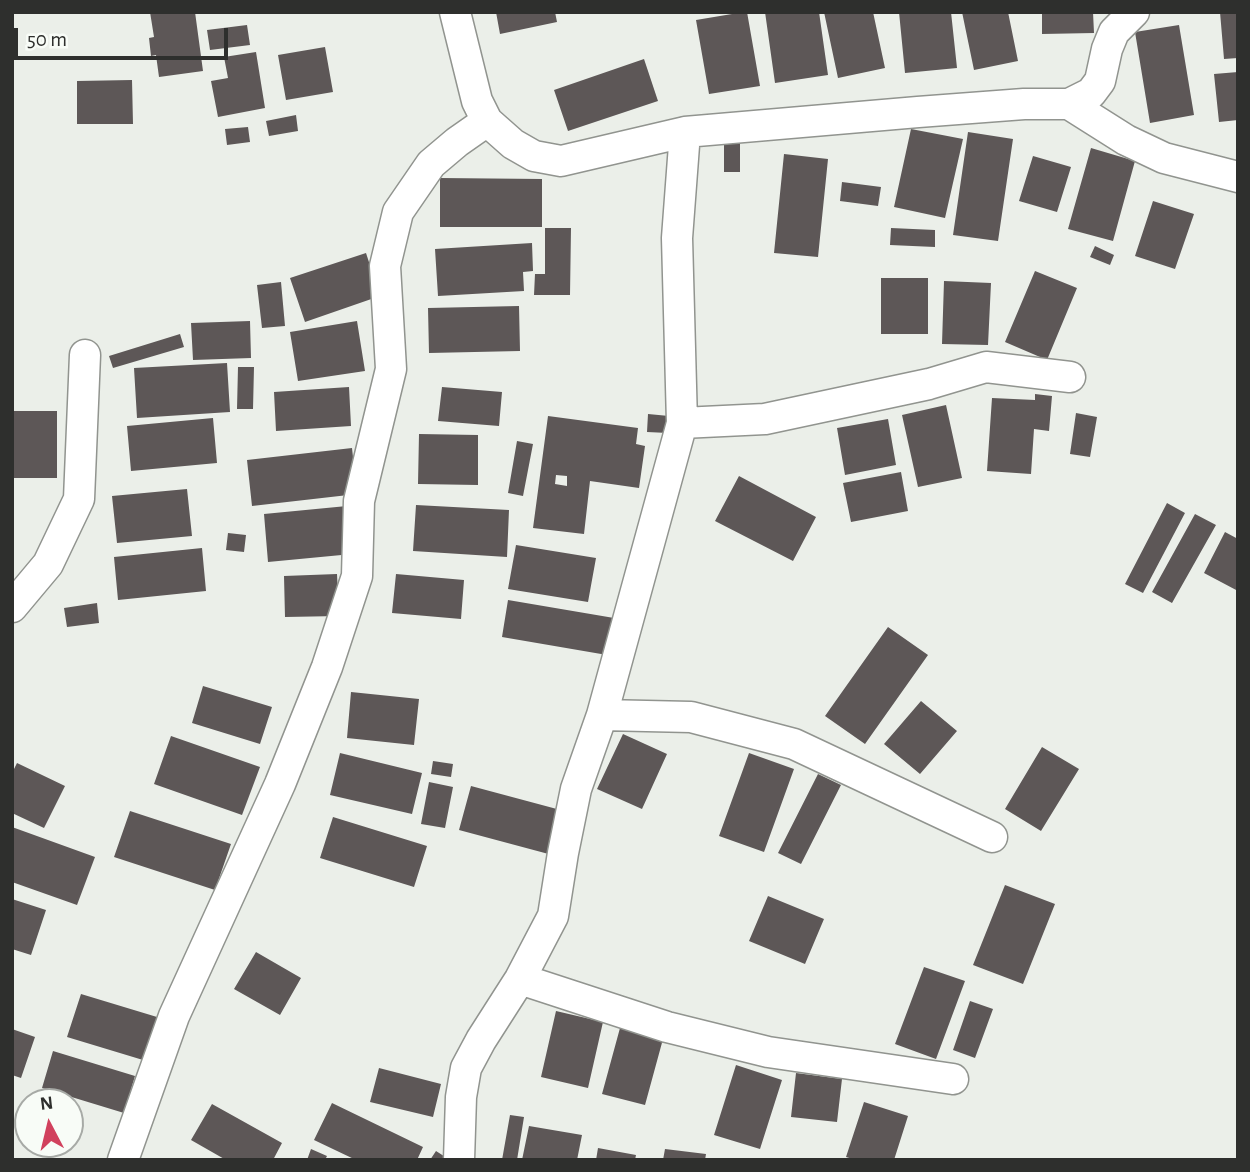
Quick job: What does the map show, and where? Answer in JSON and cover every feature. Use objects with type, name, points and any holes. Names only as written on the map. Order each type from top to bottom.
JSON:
[{"type":"street","points":[[455,12],[477,101],[487,121],[513,144],[534,156],[561,161],[685,132],[1024,104],[1069,104],[1091,93],[1100,81],[1114,32],[1134,12]]},
{"type":"street","points":[[1069,104],[1126,140],[1164,158],[1238,177]]},
{"type":"street","points":[[123,1160],[174,1016],[280,784],[327,667],[357,576],[359,501],[391,369],[385,266],[398,212],[431,164],[487,121]]},
{"type":"street","points":[[459,1160],[461,1097],[466,1068],[520,979],[553,916],[562,853],[576,789],[602,715],[682,424],[677,238],[685,132]]},
{"type":"street","points":[[12,607],[48,564],[79,499],[85,355]]},
{"type":"street","points":[[682,424],[765,419],[929,384],[986,367],[1070,377]]},
{"type":"street","points":[[602,715],[691,718],[794,744],[992,837]]},
{"type":"street","points":[[520,979],[667,1027],[768,1052],[953,1079]]},
{"type":"building","points":[[150,12],[195,12],[203,71],[159,77],[156,55],[151,56],[149,38],[154,37]]},
{"type":"building","points":[[496,12],[555,12],[557,22],[500,34]]},
{"type":"building","points":[[747,12],[760,86],[709,94],[696,20]]},
{"type":"building","points":[[765,12],[819,12],[828,75],[775,83]]},
{"type":"building","points":[[824,12],[873,12],[885,68],[838,78]]},
{"type":"building","points":[[899,12],[951,12],[957,68],[905,73]]},
{"type":"building","points":[[962,12],[1008,12],[1018,61],[974,70]]},
{"type":"building","points":[[1042,12],[1093,12],[1094,33],[1042,34]]},
{"type":"building","points":[[1220,12],[1238,12],[1238,58],[1224,59]]},
{"type":"building","points":[[247,25],[250,45],[210,50],[207,30]]},
{"type":"building","points":[[1179,25],[1194,115],[1150,123],[1135,32]]},
{"type":"building","points":[[325,47],[333,92],[286,100],[278,55]]},
{"type":"building","points":[[256,52],[265,108],[218,117],[211,81],[228,78],[224,57]]},
{"type":"building","points":[[644,59],[658,101],[568,131],[554,90]]},
{"type":"building","points":[[1238,72],[1238,120],[1219,122],[1214,74]]},
{"type":"building","points":[[132,80],[133,124],[77,124],[77,81]]},
{"type":"building","points":[[296,115],[298,131],[269,136],[266,121]]},
{"type":"building","points":[[248,127],[250,142],[227,145],[225,129]]},
{"type":"building","points":[[911,129],[963,139],[945,218],[894,207]]},
{"type":"building","points":[[968,132],[1013,139],[998,241],[953,235]]},
{"type":"building","points":[[740,143],[740,172],[724,172],[724,144]]},
{"type":"building","points":[[1091,148],[1135,161],[1113,241],[1068,229]]},
{"type":"building","points":[[784,154],[828,159],[818,257],[774,253]]},
{"type":"building","points":[[1033,156],[1071,167],[1057,212],[1019,201]]},
{"type":"building","points":[[440,178],[542,179],[542,227],[440,227]]},
{"type":"building","points":[[842,182],[881,187],[878,206],[840,201]]},
{"type":"building","points":[[1153,201],[1194,214],[1175,269],[1135,256]]},
{"type":"building","points":[[545,228],[571,228],[570,295],[534,295],[535,274],[545,274]]},
{"type":"building","points":[[891,228],[935,230],[935,247],[890,245]]},
{"type":"building","points":[[532,243],[533,271],[523,272],[524,291],[438,296],[435,249]]},
{"type":"building","points":[[1095,246],[1114,255],[1110,265],[1090,257]]},
{"type":"building","points":[[366,253],[380,296],[305,322],[290,278]]},
{"type":"building","points":[[1035,271],[1077,288],[1047,360],[1005,342]]},
{"type":"building","points":[[881,278],[928,278],[928,334],[881,334]]},
{"type":"building","points":[[944,281],[991,283],[988,345],[942,344]]},
{"type":"building","points":[[281,282],[285,326],[262,328],[257,285]]},
{"type":"building","points":[[519,306],[520,351],[429,353],[428,308]]},
{"type":"building","points":[[250,321],[251,358],[193,360],[191,323]]},
{"type":"building","points":[[357,321],[365,371],[298,381],[290,332]]},
{"type":"building","points":[[180,334],[184,347],[113,368],[109,356]]},
{"type":"building","points":[[227,363],[230,412],[137,418],[134,368]]},
{"type":"building","points":[[238,367],[254,367],[253,409],[237,409]]},
{"type":"building","points":[[349,387],[351,426],[276,431],[274,392]]},
{"type":"building","points":[[442,387],[502,392],[499,426],[438,421]]},
{"type":"building","points":[[1035,394],[1052,396],[1049,431],[1034,429],[1031,474],[987,471],[992,398],[1035,400]]},
{"type":"building","points":[[946,405],[962,478],[918,487],[902,415]]},
{"type":"building","points":[[12,411],[57,411],[57,478],[12,478]]},
{"type":"building","points":[[1076,413],[1097,417],[1090,457],[1070,454]]},
{"type":"building","points":[[648,414],[669,416],[668,433],[647,432]]},
{"type":"building","points":[[548,416],[638,428],[636,444],[645,446],[639,488],[590,481],[584,534],[533,528]],"holes":[[[556,475],[567,476],[567,486],[555,484]]]},
{"type":"building","points":[[213,418],[217,463],[131,471],[127,426]]},
{"type":"building","points":[[888,419],[896,465],[845,475],[837,428]]},
{"type":"building","points":[[419,434],[478,435],[478,485],[418,484]]},
{"type":"building","points":[[517,441],[533,444],[523,496],[508,493]]},
{"type":"building","points":[[352,448],[357,494],[252,506],[247,460]]},
{"type":"building","points":[[901,472],[908,511],[851,522],[843,483]]},
{"type":"building","points":[[739,476],[816,517],[793,561],[715,521]]},
{"type":"building","points":[[187,489],[192,536],[117,543],[112,496]]},
{"type":"building","points":[[1167,503],[1185,513],[1143,593],[1125,584]]},
{"type":"building","points":[[416,505],[509,510],[507,557],[413,551]]},
{"type":"building","points":[[347,506],[352,554],[268,562],[264,514]]},
{"type":"building","points":[[1195,514],[1216,525],[1172,603],[1152,592]]},
{"type":"building","points":[[1225,532],[1238,539],[1238,591],[1204,573]]},
{"type":"building","points":[[228,533],[246,535],[244,552],[226,550]]},
{"type":"building","points":[[516,545],[596,558],[588,602],[508,589]]},
{"type":"building","points":[[202,548],[206,591],[118,600],[114,557]]},
{"type":"building","points":[[337,574],[339,616],[285,617],[284,576]]},
{"type":"building","points":[[396,574],[464,580],[461,619],[392,613]]},
{"type":"building","points":[[508,600],[614,618],[607,655],[502,637]]},
{"type":"building","points":[[97,603],[99,623],[67,627],[64,608]]},
{"type":"building","points":[[888,627],[928,655],[865,744],[825,716]]},
{"type":"building","points":[[203,686],[272,707],[260,744],[192,723]]},
{"type":"building","points":[[351,692],[419,699],[414,745],[347,738]]},
{"type":"building","points":[[921,701],[957,731],[920,774],[884,744]]},
{"type":"building","points":[[623,734],[667,754],[642,809],[597,789]]},
{"type":"building","points":[[171,736],[260,767],[242,815],[154,784]]},
{"type":"building","points":[[1042,747],[1079,769],[1041,831],[1005,809]]},
{"type":"building","points":[[340,753],[422,773],[412,814],[330,795]]},
{"type":"building","points":[[749,753],[794,769],[764,852],[719,836]]},
{"type":"building","points":[[433,761],[453,764],[451,777],[431,774]]},
{"type":"building","points":[[17,763],[65,786],[44,828],[12,813],[12,773]]},
{"type":"building","points":[[818,774],[841,785],[801,864],[778,853]]},
{"type":"building","points":[[429,782],[453,787],[445,828],[421,824]]},
{"type":"building","points":[[471,786],[568,812],[556,856],[459,830]]},
{"type":"building","points":[[130,811],[231,844],[215,890],[114,857]]},
{"type":"building","points":[[333,817],[427,846],[414,887],[320,858]]},
{"type":"building","points":[[12,827],[95,857],[77,905],[12,882]]},
{"type":"building","points":[[1005,885],[1055,904],[1023,984],[973,965]]},
{"type":"building","points":[[768,896],[824,919],[805,964],[749,941]]},
{"type":"building","points":[[12,899],[46,910],[31,955],[12,949]]},
{"type":"building","points":[[256,952],[301,978],[280,1015],[234,989]]},
{"type":"building","points":[[924,967],[965,981],[936,1059],[895,1044]]},
{"type":"building","points":[[81,994],[157,1017],[143,1060],[67,1037]]},
{"type":"building","points":[[970,1001],[993,1009],[975,1058],[953,1050]]},
{"type":"building","points":[[556,1011],[603,1022],[588,1088],[541,1077]]},
{"type":"building","points":[[620,1028],[663,1039],[645,1105],[602,1094]]},
{"type":"building","points":[[12,1029],[35,1037],[21,1078],[12,1075]]},
{"type":"building","points":[[53,1051],[135,1076],[124,1113],[84,1101],[84,1088],[42,1088]]},
{"type":"building","points":[[736,1065],[782,1080],[760,1149],[714,1135]]},
{"type":"building","points":[[379,1068],[441,1084],[433,1117],[370,1102]]},
{"type":"building","points":[[796,1073],[842,1079],[837,1122],[791,1117]]},
{"type":"building","points":[[864,1102],[908,1116],[894,1160],[856,1160],[846,1157]]},
{"type":"building","points":[[332,1103],[423,1147],[417,1160],[356,1160],[314,1140]]},
{"type":"building","points":[[212,1104],[282,1143],[273,1160],[226,1160],[191,1140]]},
{"type":"building","points":[[510,1115],[524,1117],[517,1160],[502,1160]]},
{"type":"building","points":[[529,1126],[582,1135],[577,1160],[522,1160]]},
{"type":"building","points":[[598,1148],[636,1155],[635,1160],[596,1160]]},
{"type":"building","points":[[311,1149],[327,1156],[325,1160],[307,1160]]},
{"type":"building","points":[[665,1149],[706,1154],[705,1160],[663,1160]]},
{"type":"building","points":[[436,1151],[450,1160],[430,1160]]}]
